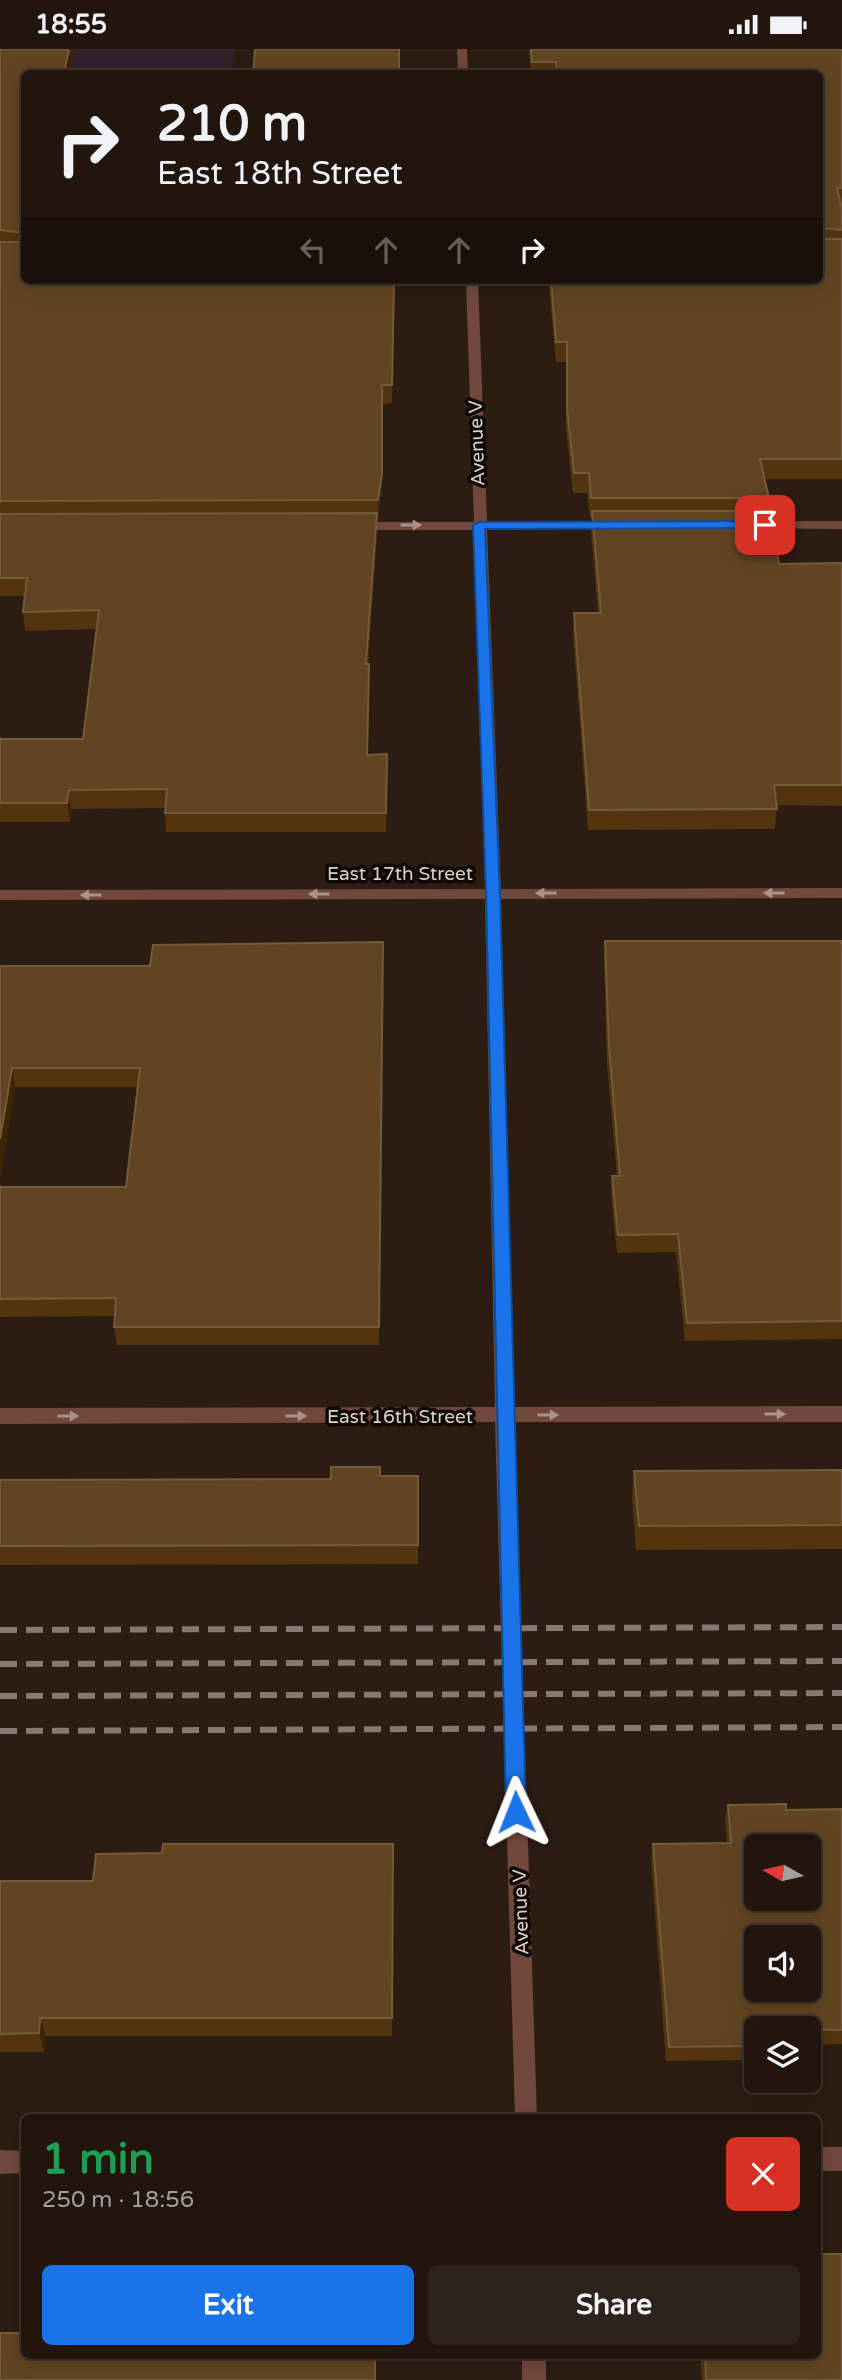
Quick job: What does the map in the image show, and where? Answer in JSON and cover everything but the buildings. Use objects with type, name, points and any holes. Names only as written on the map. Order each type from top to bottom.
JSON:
[{"type":"street","points":[[462,49],[463,70]]},
{"type":"street","name":"Avenue V","points":[[472,284],[493,894],[526,2114]]},
{"type":"street","points":[[336,526],[626,525]]},
{"type":"street","points":[[734,525],[842,525]]},
{"type":"street","name":"East 17th Street","points":[[0,895],[842,893]]},
{"type":"street","name":"East 16th Street","points":[[0,1416],[842,1414]]},
{"type":"street","points":[[821,2159],[842,2159]]},
{"type":"street","points":[[0,2162],[21,2162]]},
{"type":"street","points":[[534,2359],[534,2380]]},
{"type":"shaded area","points":[[28,49],[235,49],[232,70],[23,70]]},
{"type":"railway","points":[[0,1630],[842,1627]]},
{"type":"railway","points":[[0,1664],[842,1661]]},
{"type":"railway","points":[[0,1696],[842,1693]]},
{"type":"railway","points":[[0,1731],[842,1727]]},
{"type":"route","points":[[516,1812],[493,894],[479,525],[765,525]]}]
